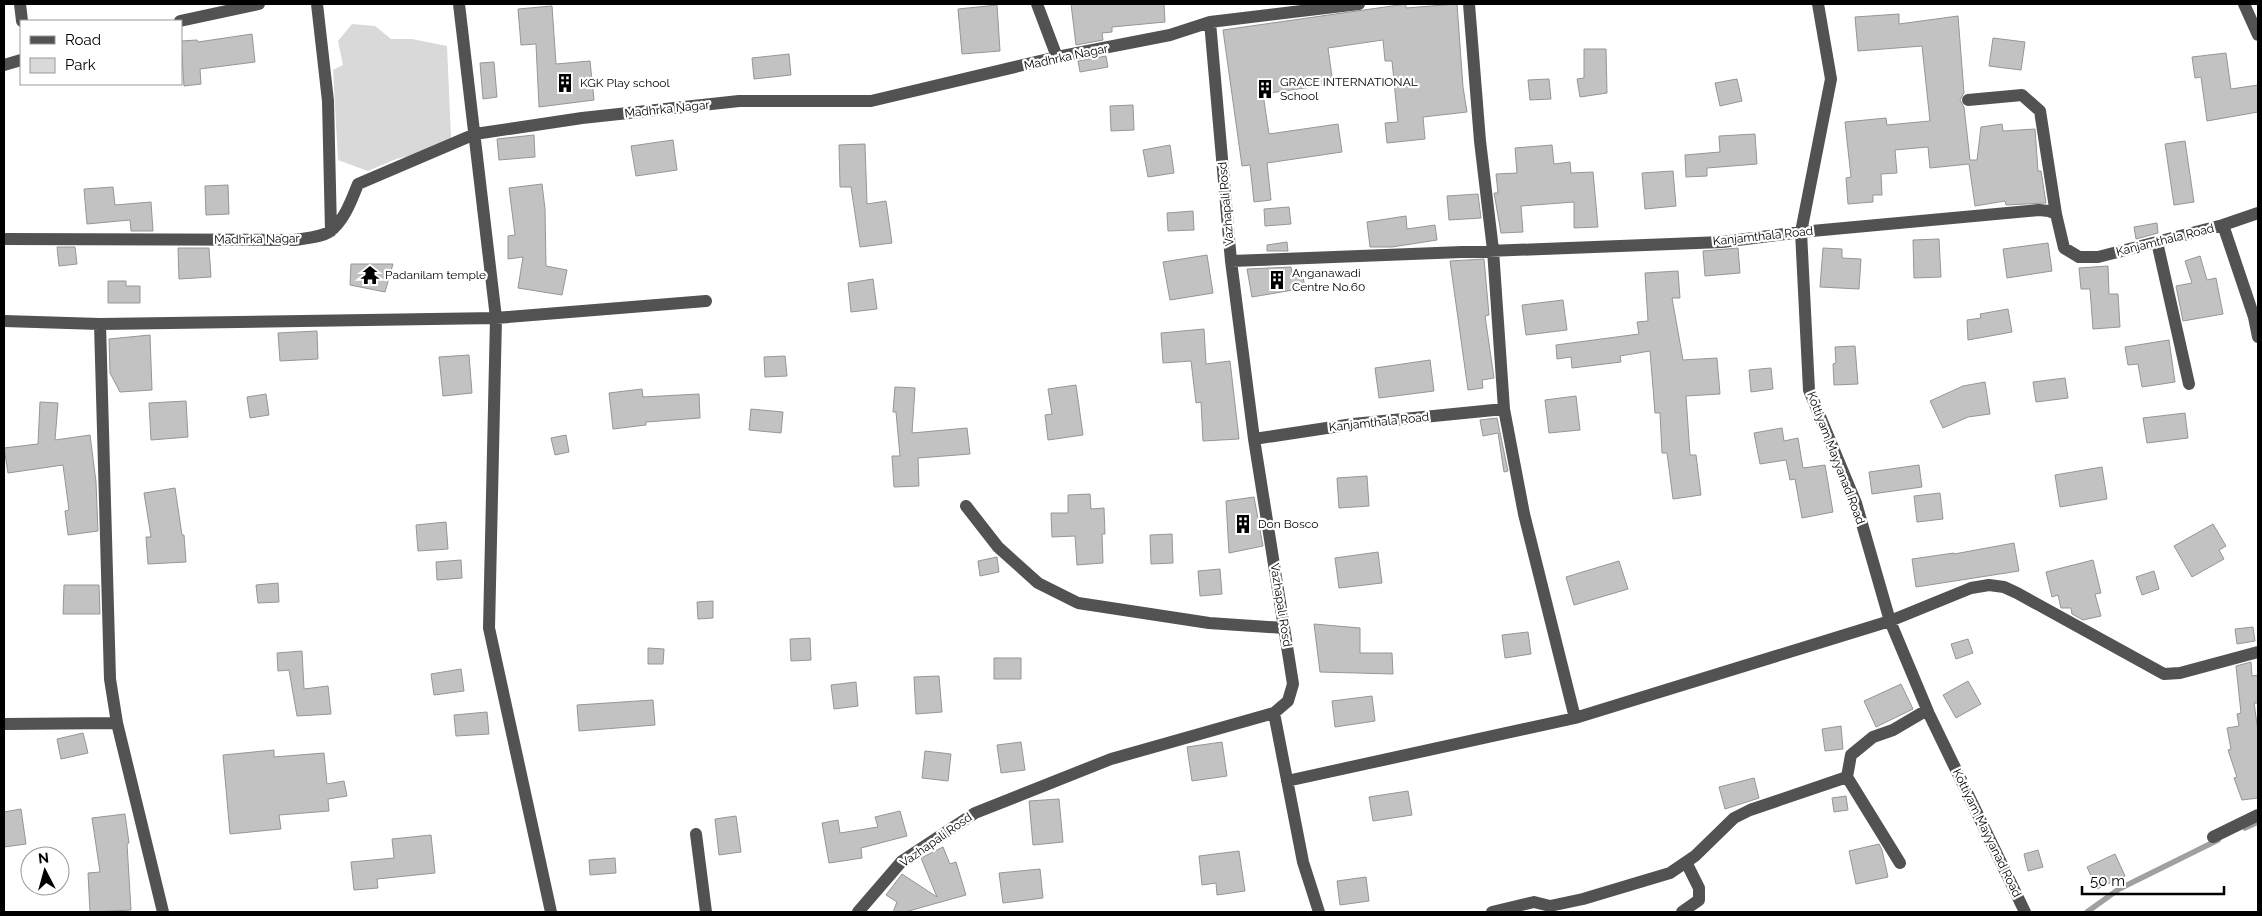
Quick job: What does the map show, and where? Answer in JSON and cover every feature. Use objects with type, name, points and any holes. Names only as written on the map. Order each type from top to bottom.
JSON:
[{"type":"street","points":[[20,4],[22,20]]},
{"type":"street","points":[[182,20],[222,8],[259,4]]},
{"type":"street","points":[[317,4],[328,101],[331,231]]},
{"type":"street","points":[[459,4],[496,318],[490,628],[551,912]]},
{"type":"street","points":[[1037,4],[1057,57]]},
{"type":"street","name":"Madhrka Nagar","points":[[4,239],[294,240],[319,236],[331,231],[347,210],[358,184],[475,134],[582,118],[739,101],[871,101],[1057,57],[1170,35],[1210,22],[1359,4]]},
{"type":"street","points":[[1469,4],[1480,141],[1493,250],[1504,409],[1524,514],[1575,718]]},
{"type":"street","name":"Kottiyam Mayyanad Road","points":[[1818,4],[1831,79],[1800,232],[1809,390],[1856,503],[1890,621],[1927,710],[2025,912]]},
{"type":"street","points":[[2244,4],[2258,35]]},
{"type":"street","name":"Vazhapali Rosd","points":[[858,912],[902,861],[975,813],[1111,759],[1274,713],[1288,702],[1293,684],[1254,439],[1231,261],[1210,22]]},
{"type":"street","points":[[4,65],[20,60]]},
{"type":"street","points":[[1968,100],[2022,96],[2040,111],[2056,214]]},
{"type":"street","name":"Kanjamthala Road","points":[[1231,261],[1722,242],[1800,232],[2025,210],[2049,211],[2056,214],[2064,248],[2079,257],[2098,257],[2223,225],[2258,213]]},
{"type":"street","points":[[2223,225],[2254,317],[2258,337]]},
{"type":"street","points":[[2157,242],[2188,384]]},
{"type":"street","points":[[4,321],[100,324],[496,318],[706,301]]},
{"type":"street","points":[[100,324],[110,679],[117,723],[163,912]]},
{"type":"street","name":"Kanjamthala Road","points":[[1254,439],[1354,424],[1504,409]]},
{"type":"street","points":[[966,506],[998,547],[1038,583],[1078,603],[1209,622],[1284,628]]},
{"type":"street","points":[[1287,781],[1575,718],[1890,621],[1971,588],[1989,585],[2004,587],[2018,592],[2151,669],[2164,674],[2180,673],[2258,652]]},
{"type":"street","points":[[1900,863],[1847,777],[1851,755],[1873,737],[1893,730],[1927,710]]},
{"type":"street","points":[[1274,713],[1303,862],[1319,912]]},
{"type":"street","points":[[4,724],[117,723]]},
{"type":"street","points":[[1492,912],[1534,902],[1550,906],[1583,900],[1670,873],[1696,856],[1734,818],[1750,810],[1847,777]]},
{"type":"street","points":[[2213,837],[2258,816]]},
{"type":"street","points":[[696,834],[706,912]]},
{"type":"street","points":[[1682,912],[1699,900],[1699,888],[1686,862]]},
{"type":"green space","points":[[352,24],[375,26],[391,39],[412,39],[447,46],[451,137],[444,148],[396,159],[368,171],[338,160],[333,70],[343,65],[338,41]]},
{"type":"building","points":[[1071,4],[1164,4],[1165,22],[1112,27],[1112,32],[1102,33],[1103,40],[1076,45]]},
{"type":"building","points":[[1406,4],[1406,8],[1457,4],[1463,87],[1467,112],[1423,117],[1425,139],[1387,143],[1385,123],[1398,122],[1392,61],[1385,61],[1383,40],[1328,48],[1333,84],[1263,94],[1269,134],[1338,124],[1342,152],[1267,163],[1271,200],[1254,202],[1250,165],[1242,166],[1223,30]]},
{"type":"building","points":[[997,5],[1000,51],[962,54],[958,9]]},
{"type":"building","points":[[552,6],[556,64],[590,61],[594,100],[539,107],[536,44],[521,45],[518,9]]},
{"type":"building","points":[[1899,14],[1899,24],[1958,16],[1964,93],[1960,100],[1964,107],[1970,160],[1977,160],[1981,127],[2002,124],[2003,131],[2035,129],[2038,171],[2041,171],[2046,203],[2006,205],[2005,201],[1975,206],[1969,164],[1930,168],[1928,147],[1895,150],[1897,173],[1881,174],[1882,195],[1873,195],[1873,202],[1848,204],[1846,178],[1851,177],[1845,122],[1886,118],[1887,125],[1930,121],[1922,46],[1858,51],[1855,17]]},
{"type":"building","points":[[252,34],[255,62],[200,69],[201,84],[184,86],[182,41],[197,40],[198,42]]},
{"type":"building","points":[[1993,38],[2025,42],[2021,70],[1989,66]]},
{"type":"building","points":[[1584,49],[1606,49],[1607,93],[1580,97],[1577,79],[1584,78]]},
{"type":"building","points":[[2226,53],[2231,89],[2258,85],[2258,112],[2207,121],[2201,77],[2195,78],[2192,57]]},
{"type":"building","points":[[789,54],[791,75],[754,79],[752,58]]},
{"type":"building","points":[[1106,56],[1108,67],[1080,72],[1078,61]]},
{"type":"building","points":[[494,62],[497,97],[483,99],[480,63]]},
{"type":"building","points":[[1549,79],[1551,99],[1530,100],[1528,80]]},
{"type":"building","points":[[1737,79],[1742,101],[1720,106],[1715,83]]},
{"type":"building","points":[[1133,105],[1134,130],[1111,131],[1110,106]]},
{"type":"building","points":[[1755,134],[1757,164],[1707,168],[1707,176],[1686,177],[1685,155],[1720,152],[1719,136]]},
{"type":"building","points":[[534,135],[535,157],[499,160],[497,139]]},
{"type":"building","points":[[673,140],[677,170],[636,176],[631,146]]},
{"type":"building","points":[[2185,141],[2194,202],[2174,205],[2165,144]]},
{"type":"building","points":[[865,144],[867,204],[886,201],[892,243],[860,247],[851,187],[840,187],[839,145]]},
{"type":"building","points":[[1170,145],[1174,173],[1148,177],[1143,150]]},
{"type":"building","points":[[1552,145],[1554,164],[1570,162],[1571,173],[1593,172],[1598,227],[1574,228],[1574,202],[1521,206],[1523,232],[1501,233],[1494,193],[1498,193],[1496,174],[1517,173],[1515,148]]},
{"type":"building","points":[[1673,171],[1676,206],[1645,209],[1642,173]]},
{"type":"building","points":[[542,184],[545,209],[546,266],[567,270],[562,295],[518,288],[523,257],[508,259],[508,236],[515,235],[509,188]]},
{"type":"building","points":[[228,185],[229,214],[206,215],[205,186]]},
{"type":"building","points":[[113,187],[115,205],[151,202],[153,231],[131,231],[130,220],[87,224],[84,189]]},
{"type":"building","points":[[1478,194],[1481,218],[1449,220],[1447,196]]},
{"type":"building","points":[[1289,207],[1291,224],[1265,226],[1264,209]]},
{"type":"building","points":[[1193,211],[1194,230],[1168,231],[1167,213]]},
{"type":"building","points":[[1406,216],[1407,229],[1435,225],[1437,240],[1392,247],[1370,247],[1367,222]]},
{"type":"building","points":[[2157,223],[2158,233],[2136,239],[2134,227]]},
{"type":"building","points":[[1939,239],[1941,277],[1914,278],[1913,240]]},
{"type":"building","points":[[1287,242],[1288,251],[1267,251],[1267,245]]},
{"type":"building","points":[[2048,243],[2052,271],[2007,278],[2003,249]]},
{"type":"building","points":[[57,247],[75,247],[77,264],[59,266]]},
{"type":"building","points":[[178,248],[209,248],[211,277],[179,279]]},
{"type":"building","points":[[1738,248],[1740,273],[1705,276],[1703,251]]},
{"type":"building","points":[[1823,248],[1842,249],[1842,258],[1861,259],[1859,289],[1820,287]]},
{"type":"building","points":[[1207,255],[1213,293],[1170,300],[1163,262]]},
{"type":"building","points":[[2200,256],[2207,280],[2216,278],[2223,314],[2183,321],[2176,286],[2192,283],[2185,261]]},
{"type":"building","points":[[1484,259],[1489,315],[1485,316],[1494,378],[1482,380],[1483,388],[1468,390],[1450,261]]},
{"type":"building","name":"Padanilam temple","points":[[351,264],[393,264],[385,292],[350,285]]},
{"type":"building","points":[[2108,266],[2109,294],[2118,294],[2120,327],[2093,329],[2090,289],[2081,289],[2079,268]]},
{"type":"building","name":"Anganawadi Centre No.60","points":[[1291,267],[1292,273],[1302,271],[1305,288],[1252,297],[1247,269]]},
{"type":"building","points":[[1678,271],[1680,298],[1672,298],[1683,360],[1717,358],[1720,394],[1686,396],[1690,455],[1696,455],[1701,495],[1673,499],[1667,453],[1662,453],[1660,413],[1655,413],[1650,351],[1620,356],[1621,362],[1572,368],[1571,357],[1557,359],[1556,345],[1639,334],[1637,322],[1648,321],[1645,273]]},
{"type":"building","points":[[873,279],[877,309],[851,312],[848,283]]},
{"type":"building","points":[[108,281],[126,281],[126,286],[140,286],[140,303],[108,303]]},
{"type":"building","points":[[1563,300],[1567,330],[1526,335],[1522,305]]},
{"type":"building","points":[[2008,309],[2012,332],[1968,340],[1967,320],[1981,318],[1980,314]]},
{"type":"building","points":[[1204,329],[1206,364],[1230,361],[1239,439],[1203,441],[1201,402],[1196,403],[1191,361],[1163,363],[1161,333]]},
{"type":"building","points":[[317,331],[318,359],[280,361],[278,333]]},
{"type":"building","points":[[150,335],[152,390],[120,392],[110,373],[109,339]]},
{"type":"building","points":[[2169,340],[2175,382],[2142,387],[2138,364],[2128,365],[2125,347]]},
{"type":"building","points":[[1855,346],[1858,384],[1834,385],[1833,364],[1836,363],[1835,347]]},
{"type":"building","points":[[469,355],[472,393],[443,396],[439,357]]},
{"type":"building","points":[[785,356],[787,376],[765,377],[764,357]]},
{"type":"building","points":[[1430,360],[1434,391],[1379,398],[1375,368]]},
{"type":"building","points":[[1771,368],[1773,389],[1751,392],[1749,370]]},
{"type":"building","points":[[2065,378],[2068,398],[2036,402],[2033,382]]},
{"type":"building","points":[[1985,382],[1990,414],[1968,417],[1943,428],[1930,401],[1963,386]]},
{"type":"building","points":[[1076,385],[1083,435],[1048,440],[1045,415],[1052,414],[1048,389]]},
{"type":"building","points":[[895,387],[915,388],[912,433],[967,428],[970,454],[918,458],[919,486],[894,487],[892,456],[900,456],[896,412],[893,412]]},
{"type":"building","points":[[642,389],[643,397],[699,394],[700,418],[646,422],[646,425],[613,429],[609,393]]},
{"type":"building","points":[[266,394],[269,415],[250,418],[247,397]]},
{"type":"building","points":[[1576,396],[1580,430],[1549,433],[1545,400]]},
{"type":"building","points":[[186,401],[188,437],[151,440],[149,403]]},
{"type":"building","points":[[40,402],[58,403],[55,440],[90,435],[96,482],[98,531],[68,535],[65,511],[69,510],[63,465],[8,473],[4,448],[38,444]]},
{"type":"building","points":[[751,409],[783,412],[781,433],[749,430]]},
{"type":"building","points":[[2185,413],[2188,438],[2147,443],[2143,418]]},
{"type":"building","points":[[1497,418],[1508,471],[1504,472],[1498,433],[1483,436],[1480,420]]},
{"type":"building","points":[[1782,428],[1784,441],[1798,438],[1803,468],[1825,465],[1833,512],[1802,518],[1795,479],[1790,480],[1786,460],[1760,464],[1754,433]]},
{"type":"building","points":[[566,435],[569,452],[555,455],[551,438]]},
{"type":"building","points":[[1919,465],[1922,487],[1872,494],[1869,472]]},
{"type":"building","points":[[2102,467],[2107,499],[2060,507],[2055,475]]},
{"type":"building","points":[[1367,476],[1369,506],[1339,508],[1337,478]]},
{"type":"building","points":[[175,488],[182,535],[184,535],[186,562],[148,564],[146,537],[151,537],[144,493]]},
{"type":"building","points":[[1940,493],[1943,519],[1917,522],[1914,496]]},
{"type":"building","points":[[1090,494],[1091,509],[1104,508],[1105,534],[1102,534],[1103,563],[1077,565],[1075,536],[1052,537],[1051,513],[1068,513],[1068,495]]},
{"type":"building","name":"Don Bosco","points":[[1254,497],[1263,546],[1229,553],[1226,501]]},
{"type":"building","points":[[446,522],[448,549],[418,551],[416,525]]},
{"type":"building","points":[[2213,524],[2226,546],[2219,550],[2224,559],[2192,577],[2174,546]]},
{"type":"building","points":[[1172,534],[1173,563],[1151,564],[1150,535]]},
{"type":"building","points":[[2014,543],[2019,571],[1916,587],[1912,559],[1954,554]]},
{"type":"building","points":[[1378,552],[1382,583],[1339,588],[1335,558]]},
{"type":"building","points":[[997,557],[999,572],[980,576],[978,561]]},
{"type":"building","points":[[461,560],[462,578],[437,580],[436,562]]},
{"type":"building","points":[[2093,560],[2101,593],[2095,594],[2101,616],[2083,620],[2072,614],[2071,608],[2061,608],[2058,595],[2052,597],[2046,572]]},
{"type":"building","points":[[1619,561],[1628,589],[1574,605],[1566,577]]},
{"type":"building","points":[[1220,569],[1222,594],[1200,596],[1198,571]]},
{"type":"building","points":[[2154,571],[2159,589],[2142,595],[2136,577]]},
{"type":"building","points":[[278,583],[279,602],[258,603],[256,585]]},
{"type":"building","points":[[64,585],[99,585],[100,614],[63,614]]},
{"type":"building","points":[[713,601],[713,618],[698,619],[697,602]]},
{"type":"building","points":[[1314,624],[1360,628],[1360,653],[1392,653],[1393,674],[1320,672]]},
{"type":"building","points":[[2253,627],[2255,641],[2237,644],[2235,629]]},
{"type":"building","points":[[1528,632],[1531,654],[1505,658],[1502,635]]},
{"type":"building","points":[[810,638],[811,660],[791,661],[790,639]]},
{"type":"building","points":[[1968,639],[1973,653],[1956,659],[1951,644]]},
{"type":"building","points":[[648,648],[664,649],[663,664],[648,664]]},
{"type":"building","points":[[302,651],[304,689],[328,686],[331,714],[297,716],[289,670],[278,671],[277,653]]},
{"type":"building","points":[[994,658],[1021,658],[1021,679],[994,679]]},
{"type":"building","points":[[2251,662],[2252,676],[2258,675],[2258,703],[2254,703],[2258,731],[2258,798],[2242,800],[2234,778],[2237,777],[2228,750],[2231,749],[2227,728],[2239,726],[2237,714],[2241,713],[2236,666]]},
{"type":"building","points":[[461,669],[464,691],[434,695],[431,674]]},
{"type":"building","points":[[939,676],[942,712],[916,714],[914,677]]},
{"type":"building","points":[[1968,681],[1981,704],[1956,718],[1943,695]]},
{"type":"building","points":[[856,682],[858,706],[834,709],[831,685]]},
{"type":"building","points":[[1901,684],[1913,709],[1876,727],[1864,701]]},
{"type":"building","points":[[1372,696],[1375,721],[1335,727],[1332,701]]},
{"type":"building","points":[[653,700],[655,725],[579,731],[577,705]]},
{"type":"building","points":[[487,712],[489,734],[456,736],[454,715]]},
{"type":"building","points":[[1841,726],[1843,749],[1825,751],[1822,729]]},
{"type":"building","points":[[83,733],[88,753],[61,759],[57,739]]},
{"type":"building","points":[[1021,742],[1025,770],[1001,773],[997,745]]},
{"type":"building","points":[[1222,742],[1227,776],[1192,781],[1187,747]]},
{"type":"building","points":[[274,750],[274,757],[324,753],[327,784],[344,781],[347,796],[328,799],[329,811],[279,815],[281,829],[230,834],[223,755]]},
{"type":"building","points":[[925,751],[951,754],[948,781],[922,778]]},
{"type":"building","points":[[1754,778],[1759,798],[1725,809],[1719,787]]},
{"type":"building","points":[[1408,791],[1412,815],[1373,821],[1369,797]]},
{"type":"building","points":[[1846,796],[1848,810],[1834,812],[1832,798]]},
{"type":"building","points":[[1059,799],[1063,842],[1033,845],[1029,801]]},
{"type":"building","points":[[21,809],[26,844],[4,847],[4,812]]},
{"type":"building","points":[[900,811],[907,836],[861,848],[862,858],[829,863],[822,823],[838,820],[840,833],[878,827],[875,817]]},
{"type":"building","points":[[125,814],[129,843],[127,844],[131,910],[90,912],[88,873],[100,872],[92,818]]},
{"type":"building","points":[[736,816],[741,852],[719,855],[715,819]]},
{"type":"building","points":[[431,835],[435,873],[377,879],[378,888],[354,890],[351,862],[394,858],[392,839]]},
{"type":"building","points":[[1879,844],[1888,877],[1856,884],[1849,851]]},
{"type":"building","points":[[943,847],[950,864],[956,862],[966,895],[905,912],[893,912],[897,902],[886,895],[902,874],[937,897],[921,858]]},
{"type":"building","points":[[2038,850],[2043,867],[2028,871],[2024,854]]},
{"type":"building","points":[[1239,851],[1245,891],[1217,895],[1216,883],[1202,885],[1199,856]]},
{"type":"building","points":[[2115,854],[2125,876],[2097,889],[2087,867]]},
{"type":"building","points":[[615,858],[616,873],[590,875],[589,860]]},
{"type":"building","points":[[1040,869],[1043,898],[1003,903],[999,873]]},
{"type":"building","points":[[1366,877],[1369,901],[1340,905],[1337,881]]},
{"type":"waterway","points":[[2245,828],[2258,822]]},
{"type":"waterway","points":[[2087,912],[2119,889],[2218,840]]},
{"type":"place","name":"KGK Play school","points":[[565,83]]},
{"type":"place","name":"GRACE INTERNATIONAL School","points":[[1265,89]]},
{"type":"place","name":"Padanilam temple","points":[[370,275]]},
{"type":"place","name":"Anganawadi Centre No.60","points":[[1277,280]]},
{"type":"place","name":"Don Bosco","points":[[1243,524]]}]
